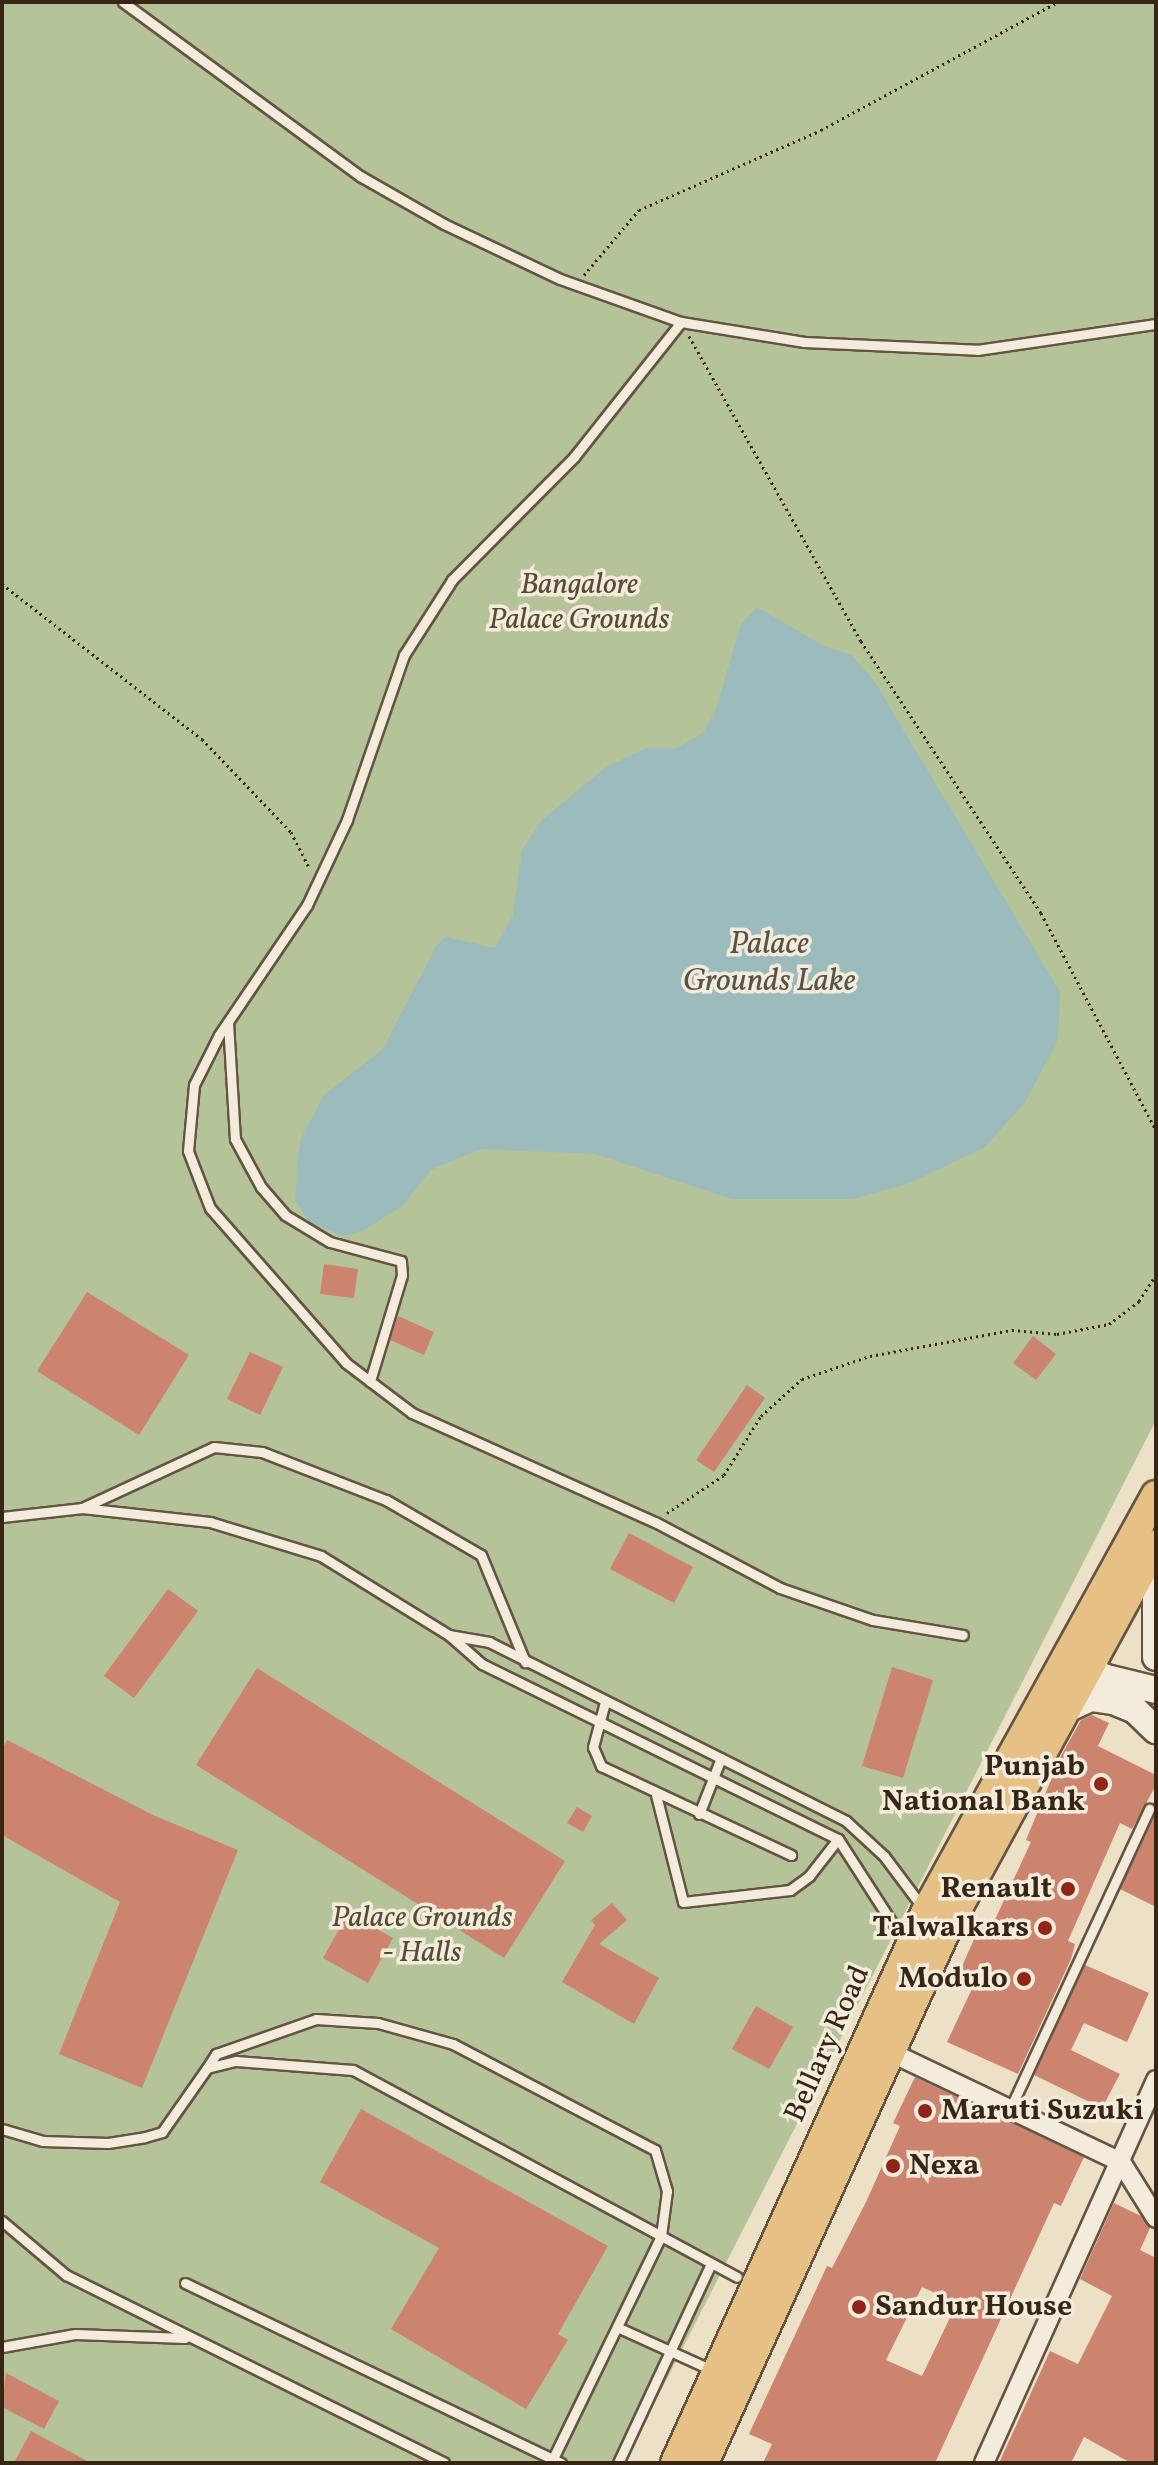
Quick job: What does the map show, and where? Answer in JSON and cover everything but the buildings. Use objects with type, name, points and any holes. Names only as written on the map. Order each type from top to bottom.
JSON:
[{"type":"main road","name":"Bellary Road","points":[[675,2463],[926,1911],[1156,1495]]},
{"type":"main road","name":"Bellary Road","points":[[704,2463],[947,1928],[1156,1544]]},
{"type":"main road","points":[[1156,1586],[1156,1657]]},
{"type":"main road","points":[[1073,1698],[1103,1677],[1156,1690]]},
{"type":"main road","points":[[1073,1698],[1113,1701],[1135,1710],[1156,1730]]},
{"type":"street","points":[[892,2053],[1121,2162],[1156,2218]]},
{"type":"street","points":[[984,2463],[1156,2080]]},
{"type":"lane","points":[[123,2],[360,176],[444,224],[577,284],[681,322],[804,342],[977,350],[1156,324]]},
{"type":"lane","points":[[681,322],[574,457],[452,580],[404,655],[347,820],[317,884],[228,1022],[194,1085],[188,1151],[210,1208],[346,1363],[412,1413],[655,1522],[780,1588],[873,1620],[963,1635]]},
{"type":"lane","points":[[228,1022],[235,1139],[261,1187],[285,1215],[330,1242],[401,1261],[402,1275],[370,1381]]},
{"type":"lane","points":[[82,1508],[214,1447],[262,1452],[386,1500],[481,1555],[525,1662]]},
{"type":"lane","points":[[2,1517],[82,1508],[210,1522],[321,1556],[449,1635],[482,1664],[838,1839],[908,1948]]},
{"type":"lane","points":[[449,1635],[489,1642],[846,1821],[884,1856],[926,1911]]},
{"type":"lane","points":[[605,1702],[593,1747],[601,1766],[656,1795],[791,1855]]},
{"type":"lane","points":[[699,1814],[721,1758]]},
{"type":"lane","points":[[656,1795],[683,1902],[790,1890],[809,1876],[838,1839]]},
{"type":"lane","points":[[1010,2109],[1149,1809]]},
{"type":"lane","points":[[2,2129],[43,2141],[108,2143],[162,2132],[216,2054],[316,2019],[378,2023],[453,2044],[655,2150],[667,2191],[661,2236],[557,2460],[185,2283]]},
{"type":"lane","points":[[207,2068],[236,2061],[353,2070],[737,2277]]},
{"type":"lane","points":[[2,2221],[66,2275],[444,2463]]},
{"type":"lane","points":[[618,2463],[711,2264]]},
{"type":"lane","points":[[617,2327],[717,2372]]},
{"type":"lane","points":[[2,2347],[75,2334],[189,2338]]},
{"type":"path","points":[[577,284],[639,210],[821,130],[1058,2]]},
{"type":"path","points":[[681,322],[861,641],[1041,913],[1156,1130]]},
{"type":"path","points":[[2,584],[202,739],[291,832],[317,884]]},
{"type":"path","points":[[655,1522],[724,1475],[761,1416],[802,1379],[870,1356],[1012,1330],[1057,1334],[1109,1324],[1139,1301],[1156,1275]]},
{"type":"green space","name":"Bangalore Palace Grounds","points":[[2,2],[1156,2],[1156,1420],[624,2463],[2,2463]]},
{"type":"water","name":"Palace Grounds Lake","points":[[757,607],[824,646],[851,655],[873,679],[1060,992],[1058,1040],[1024,1104],[984,1148],[907,1184],[853,1199],[732,1199],[595,1154],[480,1149],[431,1170],[402,1206],[363,1231],[342,1236],[309,1222],[295,1200],[298,1158],[301,1138],[324,1095],[383,1049],[436,946],[446,937],[495,948],[513,915],[522,850],[541,821],[606,767],[646,748],[677,748],[703,733],[716,709],[741,624]]},
{"type":"place","name":"Punjab National Bank","points":[[1101,1784]]},
{"type":"place","name":"Renault","points":[[1068,1889]]},
{"type":"place","name":"Talwalkars","points":[[1045,1928]]},
{"type":"place","name":"Modulo","points":[[1024,1979]]},
{"type":"place","name":"Maruti Suzuki","points":[[925,2111]]},
{"type":"place","name":"Nexa","points":[[893,2166]]},
{"type":"place","name":"Sandur House","points":[[859,2307]]},
{"type":"park label","name":"Palace Grounds - Halls","points":[[422,1935]]}]
